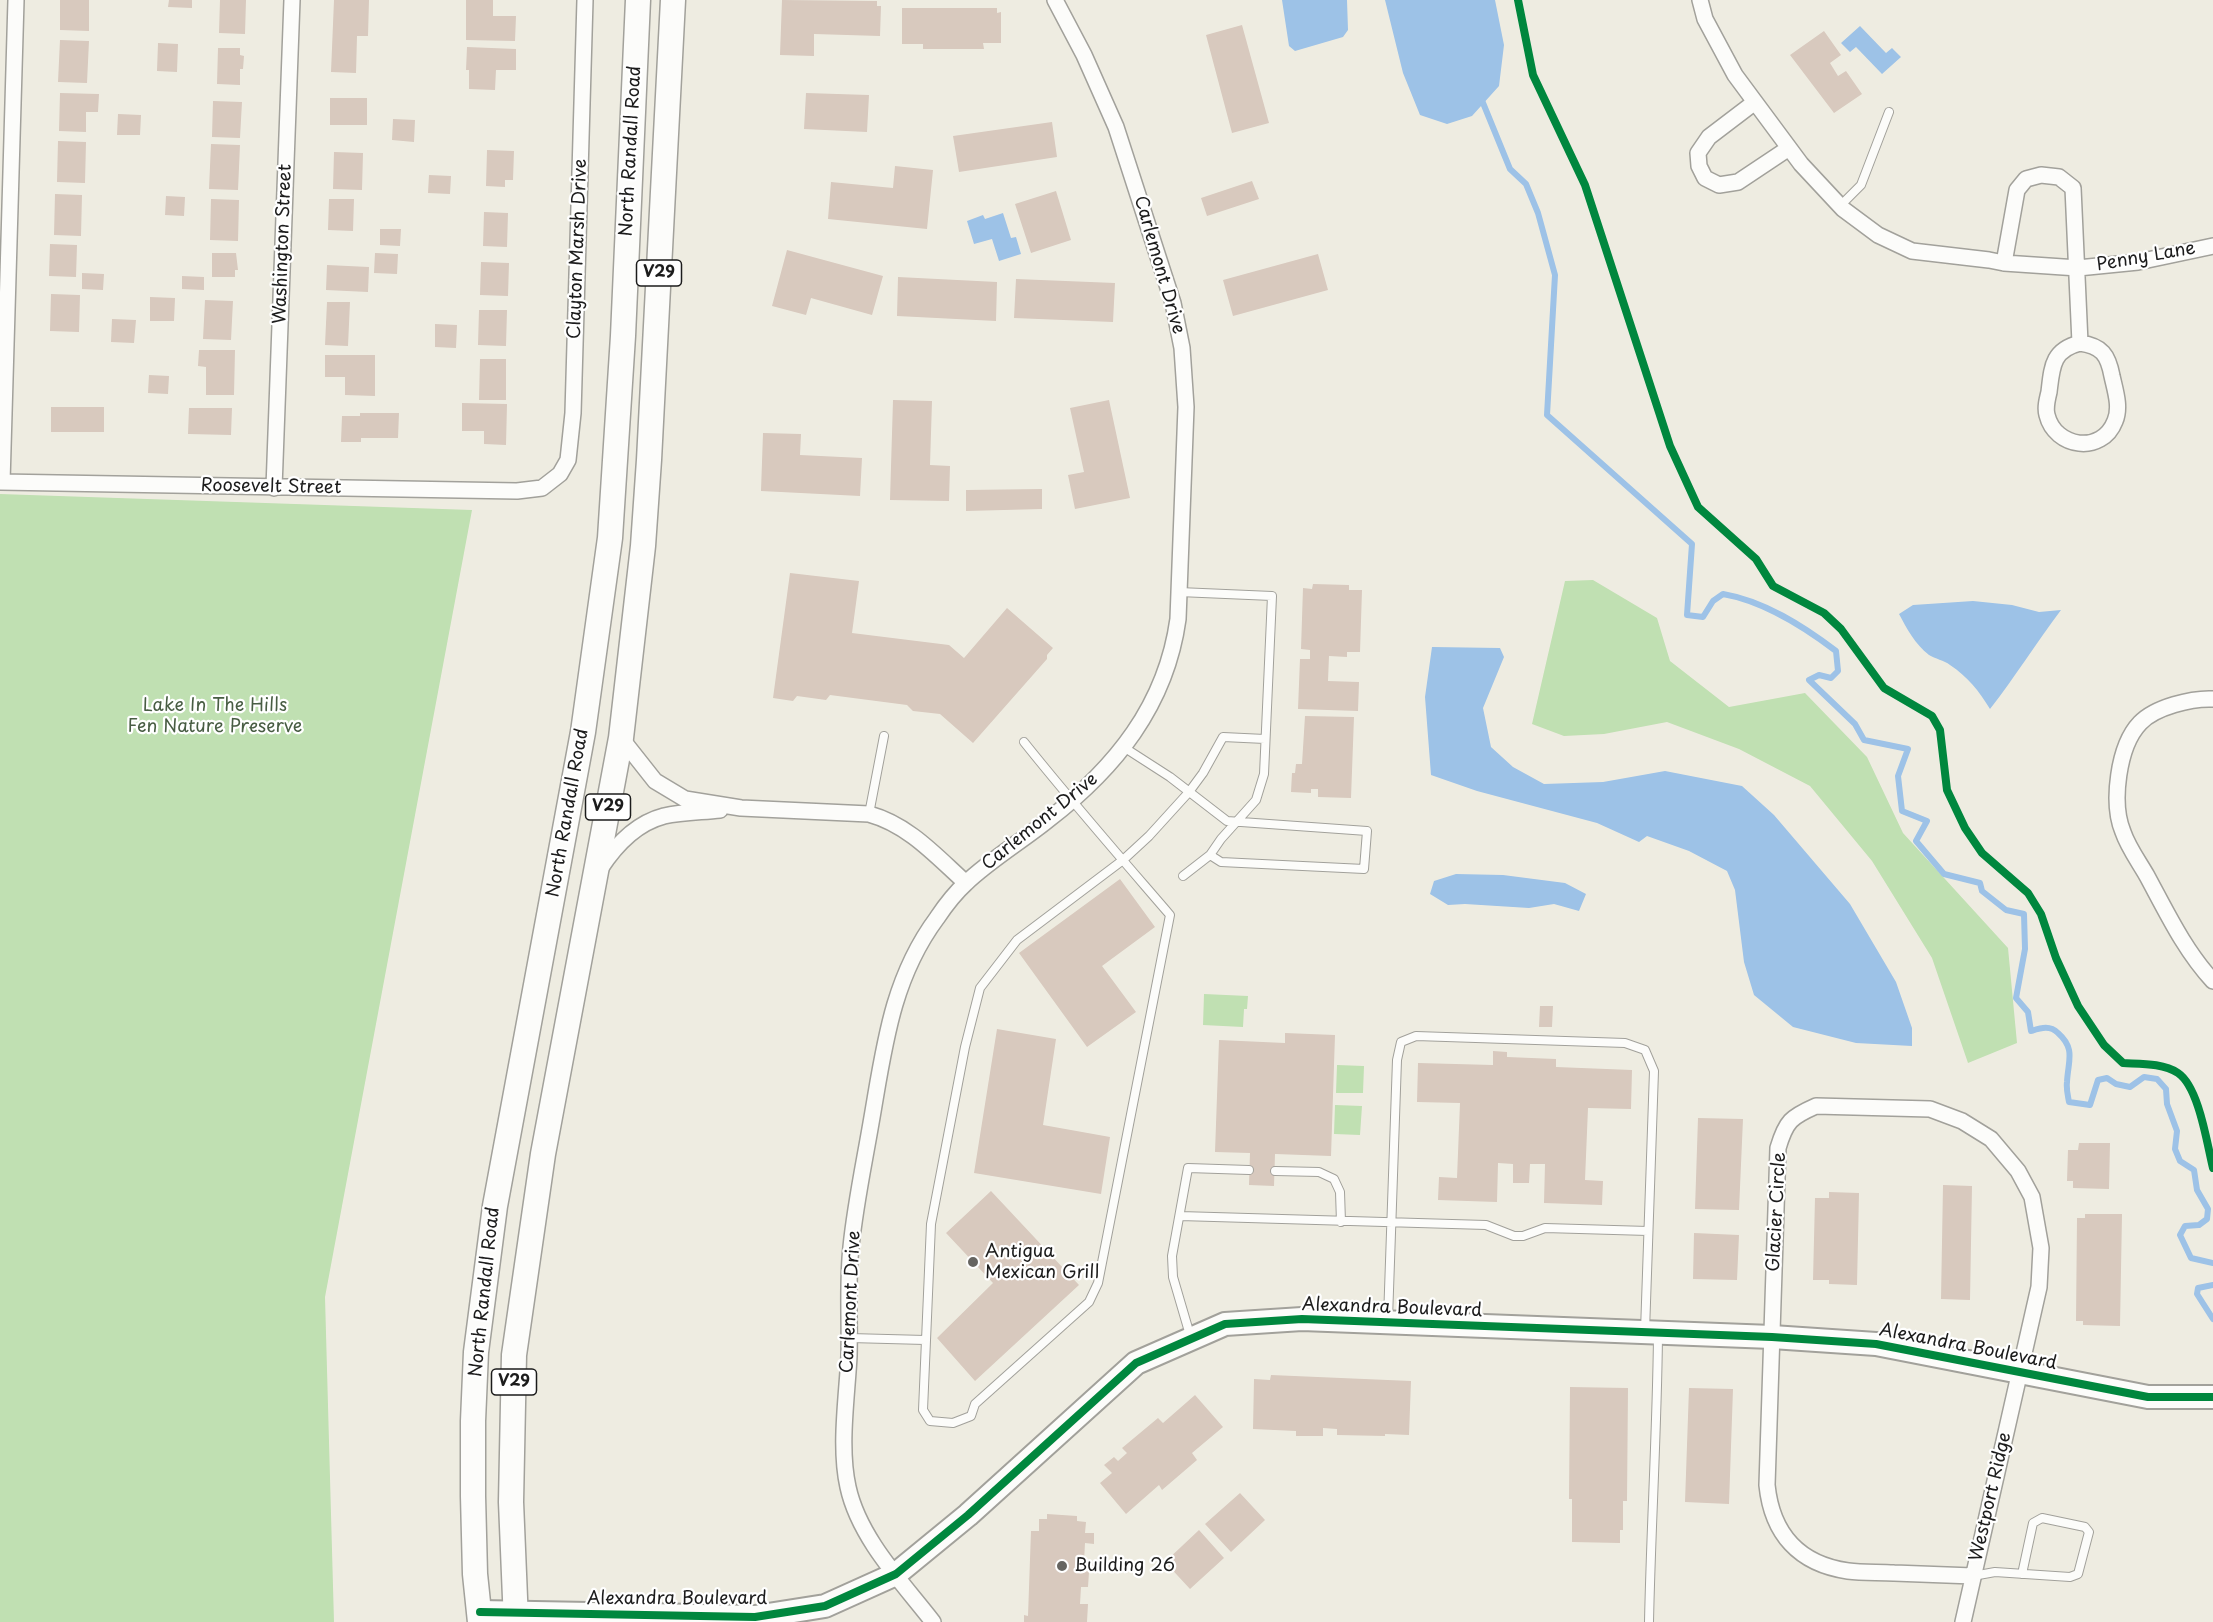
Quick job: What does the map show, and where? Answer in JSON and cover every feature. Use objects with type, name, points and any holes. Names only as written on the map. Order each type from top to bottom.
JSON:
[{"type":"main road","name":"North Randall Road","points":[[480,1617],[475,1574],[473,1496],[476,1352],[495,1206],[584,732],[610,538],[623,336],[638,0]]},
{"type":"main road","name":"North Randall Road","points":[[516,1617],[511,1502],[514,1355],[543,1154],[621,738],[643,546],[673,0]]},
{"type":"street","points":[[1,482],[16,0]]},
{"type":"street","name":"Washington Street","points":[[274,488],[292,0]]},
{"type":"street","name":"Clayton Marsh Drive","points":[[542,488],[560,474],[568,460],[573,413],[585,0]]},
{"type":"street","name":"Carlemont Drive","points":[[933,1622],[876,1549],[860,1520],[848,1488],[844,1454],[850,1338],[850,1249],[889,1019],[908,967],[935,919],[966,883],[1051,818],[1125,748],[1158,692],[1174,646],[1179,592],[1186,407],[1182,348],[1173,303],[1116,127],[1084,55],[1055,0]]},
{"type":"street","name":"Penny Lane","points":[[1700,0],[1705,19],[1735,75],[1800,164],[1840,206],[1878,235],[1911,251],[2004,263],[2078,268],[2138,262],[2213,246]]},
{"type":"street","points":[[1755,102],[1708,137],[1698,153],[1699,166],[1705,178],[1719,185],[1738,182],[1789,148]]},
{"type":"street","name":"Penny Lane","points":[[2004,263],[2017,190],[2026,179],[2041,175],[2059,177],[2073,188],[2078,268]]},
{"type":"street","points":[[2078,268],[2080,343]]},
{"type":"street","points":[[2080,343],[2092,345],[2102,351],[2109,361],[2118,407],[2116,421],[2108,433],[2097,441],[2084,445],[2070,443],[2058,435],[2049,424],[2046,411],[2053,364],[2059,353],[2069,346],[2080,343]]},
{"type":"street","name":"Roosevelt Street","points":[[1,482],[517,491],[542,488]]},
{"type":"street","points":[[2213,699],[2198,698],[2166,707],[2140,722],[2124,750],[2116,797],[2122,831],[2196,962],[2213,981]]},
{"type":"street","points":[[621,738],[655,781],[685,799],[741,808],[869,814],[885,819],[920,840],[966,883]]},
{"type":"street","points":[[595,877],[608,858],[638,828],[663,816],[741,808]]},
{"type":"street","name":"Glacier Circle","points":[[1973,1576],[1848,1571],[1816,1564],[1793,1547],[1778,1528],[1769,1504],[1767,1485],[1778,1148],[1784,1127],[1800,1113],[1816,1106],[1930,1109],[1962,1121],[1991,1139],[2018,1171],[2032,1197],[2041,1248],[2039,1287],[2020,1372]]},
{"type":"street","name":"Alexandra Boulevard","points":[[480,1617],[581,1615],[755,1617],[825,1606],[896,1574],[968,1515],[1136,1363],[1225,1324],[1302,1319],[1772,1337],[1876,1344],[2148,1397],[2213,1397]]},
{"type":"street","name":"Westport Ridge","points":[[1964,1622],[2020,1372]]},
{"type":"lane","points":[[1840,206],[1861,185],[1889,112]]},
{"type":"lane","points":[[1179,592],[1272,596],[1264,774],[1256,800],[1210,855],[1183,876]]},
{"type":"lane","points":[[869,814],[884,736]]},
{"type":"lane","points":[[1024,742],[1071,800],[1123,860],[1170,915],[1098,1283],[1089,1302],[975,1404],[971,1416],[953,1423],[930,1421],[923,1410],[932,1218],[965,1047],[980,988],[1017,940],[1123,860],[1149,836],[1189,792],[1203,773],[1223,737],[1265,740]]},
{"type":"lane","points":[[1125,748],[1227,821],[1367,831],[1364,869],[1221,862],[1210,855]]},
{"type":"lane","points":[[1388,1323],[1396,1060],[1401,1042],[1416,1036],[1626,1043],[1646,1050],[1654,1071],[1648,1232],[1656,1454],[1649,1622]]},
{"type":"lane","points":[[1191,1339],[1173,1277],[1172,1256],[1188,1168],[1249,1170]]},
{"type":"lane","points":[[1275,1171],[1318,1172],[1334,1179],[1340,1192],[1341,1222]]},
{"type":"lane","points":[[1180,1216],[1486,1225],[1514,1236],[1523,1236],[1545,1228],[1648,1232]]},
{"type":"lane","points":[[850,1338],[925,1340]]},
{"type":"lane","points":[[1973,1576],[1995,1572],[2022,1574],[2070,1577],[2078,1574],[2089,1532],[2085,1527],[2042,1518],[2033,1523],[2022,1574]]},
{"type":"green space","name":"Lake In The Hills Fen Nature Preserve","points":[[0,494],[472,510],[325,1297],[334,1622],[0,1622]]},
{"type":"green space","points":[[1593,580],[1657,618],[1670,661],[1729,707],[1805,693],[1867,757],[1903,833],[2008,948],[2017,1043],[1968,1063],[1932,958],[1872,861],[1810,786],[1739,749],[1667,722],[1604,734],[1564,736],[1532,724],[1565,581]]},
{"type":"green space","points":[[1204,994],[1248,996],[1247,1009],[1244,1009],[1243,1027],[1203,1025]]},
{"type":"green space","points":[[1337,1065],[1364,1066],[1363,1093],[1336,1093]]},
{"type":"green space","points":[[1335,1105],[1362,1106],[1360,1135],[1334,1134]]},
{"type":"water","points":[[1282,0],[1347,0],[1348,30],[1343,37],[1295,51],[1289,46]]},
{"type":"water","points":[[1385,0],[1495,0],[1504,45],[1499,86],[1472,116],[1447,124],[1420,115],[1403,73]]},
{"type":"water","points":[[1860,26],[1886,53],[1892,48],[1901,57],[1882,74],[1856,47],[1850,52],[1841,43]]},
{"type":"water","points":[[1003,213],[1011,238],[1016,237],[1021,254],[999,261],[992,239],[974,244],[967,221],[983,215],[985,219]]},
{"type":"water","points":[[1973,601],[2012,605],[2039,612],[2061,610],[1990,709],[1968,679],[1948,663],[1929,655],[1920,646],[1908,631],[1899,614],[1913,605]]},
{"type":"water","points":[[1432,647],[1500,648],[1504,657],[1483,708],[1491,747],[1513,767],[1544,784],[1603,782],[1665,771],[1742,786],[1774,815],[1850,904],[1896,982],[1912,1028],[1912,1046],[1856,1043],[1793,1027],[1754,995],[1744,962],[1735,890],[1727,871],[1689,851],[1647,836],[1639,842],[1597,823],[1477,791],[1431,775],[1425,697]]},
{"type":"water","points":[[1456,874],[1503,875],[1565,883],[1586,894],[1579,911],[1554,904],[1529,908],[1448,905],[1430,894],[1434,881]]},
{"type":"building","points":[[60,0],[89,0],[89,31],[60,30]]},
{"type":"building","points":[[169,0],[192,0],[192,8],[168,7]]},
{"type":"building","points":[[220,0],[246,0],[245,34],[219,33]]},
{"type":"building","points":[[334,0],[369,0],[368,36],[357,36],[356,73],[331,72]]},
{"type":"building","points":[[466,0],[493,0],[493,16],[516,16],[515,41],[466,40]]},
{"type":"building","points":[[782,0],[877,1],[877,6],[881,6],[880,36],[814,34],[814,56],[780,55]]},
{"type":"building","points":[[902,8],[997,8],[997,13],[1001,12],[1001,43],[983,43],[984,49],[923,49],[923,44],[902,44]]},
{"type":"building","points":[[1242,25],[1269,123],[1232,133],[1206,35]]},
{"type":"building","points":[[1824,31],[1841,55],[1830,63],[1838,76],[1846,71],[1862,94],[1834,113],[1790,55]]},
{"type":"building","points":[[60,40],[89,41],[87,83],[58,82]]},
{"type":"building","points":[[158,43],[178,44],[177,72],[157,71]]},
{"type":"building","points":[[467,47],[516,49],[516,70],[496,70],[495,90],[469,89],[469,70],[466,70]]},
{"type":"building","points":[[218,48],[240,48],[240,55],[244,56],[243,69],[240,69],[240,85],[217,84]]},
{"type":"building","points":[[60,93],[99,94],[98,112],[86,112],[86,132],[59,131]]},
{"type":"building","points":[[806,93],[869,95],[867,132],[804,129]]},
{"type":"building","points":[[330,98],[367,98],[367,125],[330,125]]},
{"type":"building","points":[[213,101],[242,102],[240,138],[212,137]]},
{"type":"building","points":[[118,114],[141,115],[140,135],[117,135]]},
{"type":"building","points":[[393,119],[415,120],[414,142],[392,140]]},
{"type":"building","points":[[1052,122],[1057,157],[959,172],[953,136]]},
{"type":"building","points":[[58,141],[86,142],[85,183],[57,182]]},
{"type":"building","points":[[211,144],[240,145],[238,190],[209,189]]},
{"type":"building","points":[[487,150],[514,151],[513,180],[505,180],[505,187],[486,186]]},
{"type":"building","points":[[334,152],[363,153],[362,190],[333,189]]},
{"type":"building","points":[[895,166],[933,170],[927,229],[828,219],[831,182],[893,188]]},
{"type":"building","points":[[429,175],[451,176],[450,194],[428,193]]},
{"type":"building","points":[[1252,181],[1259,199],[1207,216],[1201,198]]},
{"type":"building","points":[[1056,191],[1071,240],[1031,253],[1015,204]]},
{"type":"building","points":[[55,194],[82,195],[81,236],[54,235]]},
{"type":"building","points":[[166,196],[185,197],[184,216],[165,215]]},
{"type":"building","points":[[211,199],[239,200],[238,241],[210,240]]},
{"type":"building","points":[[329,199],[354,199],[353,231],[328,230]]},
{"type":"building","points":[[484,212],[508,213],[507,247],[483,246]]},
{"type":"building","points":[[380,229],[401,229],[400,246],[380,245]]},
{"type":"building","points":[[50,244],[77,245],[76,277],[49,276]]},
{"type":"building","points":[[787,250],[883,276],[872,315],[811,298],[806,315],[772,306]]},
{"type":"building","points":[[212,253],[236,253],[238,270],[235,270],[235,277],[212,277]]},
{"type":"building","points":[[375,253],[398,254],[397,274],[374,273]]},
{"type":"building","points":[[1318,254],[1328,290],[1233,316],[1223,280]]},
{"type":"building","points":[[481,262],[509,263],[508,296],[480,295]]},
{"type":"building","points":[[327,265],[369,267],[368,292],[326,290]]},
{"type":"building","points":[[82,273],[104,274],[103,290],[82,289]]},
{"type":"building","points":[[182,276],[204,277],[204,290],[182,289]]},
{"type":"building","points":[[898,277],[997,282],[996,321],[897,316]]},
{"type":"building","points":[[1016,279],[1115,283],[1113,322],[1014,318]]},
{"type":"building","points":[[51,294],[80,295],[79,332],[50,331]]},
{"type":"building","points":[[150,297],[175,298],[174,321],[150,321]]},
{"type":"building","points":[[205,300],[233,301],[231,340],[203,339]]},
{"type":"building","points":[[327,302],[350,302],[348,346],[325,345]]},
{"type":"building","points":[[479,310],[507,310],[506,346],[478,345]]},
{"type":"building","points":[[112,319],[136,320],[134,343],[111,342]]},
{"type":"building","points":[[435,324],[457,325],[456,348],[435,347]]},
{"type":"building","points":[[199,350],[235,350],[234,395],[206,395],[206,367],[198,366]]},
{"type":"building","points":[[325,355],[375,355],[375,396],[345,395],[345,377],[325,377]]},
{"type":"building","points":[[480,359],[506,359],[506,400],[479,400]]},
{"type":"building","points":[[149,375],[169,376],[168,394],[148,393]]},
{"type":"building","points":[[893,400],[932,401],[930,465],[950,466],[949,501],[890,500]]},
{"type":"building","points":[[1109,400],[1130,498],[1075,509],[1068,475],[1084,472],[1070,408]]},
{"type":"building","points":[[462,403],[507,404],[506,445],[484,444],[484,431],[462,431]]},
{"type":"building","points":[[51,407],[104,407],[104,432],[51,432]]},
{"type":"building","points":[[189,408],[232,408],[231,435],[188,434]]},
{"type":"building","points":[[360,413],[399,413],[398,438],[361,438],[361,442],[341,442],[342,416],[360,416]]},
{"type":"building","points":[[763,433],[801,434],[800,455],[862,458],[860,496],[761,491]]},
{"type":"building","points":[[1042,489],[1042,509],[966,511],[966,490]]},
{"type":"building","points":[[790,573],[859,581],[852,633],[949,645],[964,658],[1007,608],[1053,648],[1047,655],[1047,659],[973,743],[940,714],[913,711],[907,705],[830,695],[826,700],[797,696],[793,701],[773,698]]},
{"type":"building","points":[[1313,584],[1349,585],[1349,590],[1362,590],[1360,652],[1347,652],[1347,657],[1329,656],[1328,681],[1359,682],[1358,711],[1298,709],[1300,659],[1310,659],[1310,650],[1301,649],[1303,588],[1312,589]]},
{"type":"building","points":[[1305,716],[1354,717],[1351,798],[1318,797],[1318,789],[1311,789],[1311,793],[1291,792],[1292,773],[1295,773],[1296,764],[1302,764]]},
{"type":"building","points":[[1120,879],[1155,927],[1102,966],[1136,1012],[1087,1047],[1019,953]]},
{"type":"building","points":[[1540,1006],[1553,1006],[1552,1027],[1539,1027]]},
{"type":"building","points":[[997,1029],[1056,1039],[1043,1125],[1110,1137],[1101,1194],[974,1173]]},
{"type":"building","points":[[1285,1033],[1335,1035],[1331,1156],[1275,1154],[1274,1186],[1249,1185],[1250,1153],[1215,1152],[1219,1040],[1285,1043]]},
{"type":"building","points":[[1493,1051],[1507,1052],[1507,1057],[1556,1059],[1556,1067],[1632,1070],[1631,1109],[1588,1108],[1585,1180],[1603,1181],[1602,1205],[1544,1203],[1545,1164],[1530,1164],[1529,1183],[1513,1183],[1513,1164],[1498,1163],[1497,1202],[1438,1200],[1439,1177],[1457,1178],[1460,1103],[1417,1102],[1418,1063],[1493,1065]]},
{"type":"building","points":[[1698,1118],[1743,1119],[1739,1210],[1695,1209]]},
{"type":"building","points":[[2079,1143],[2110,1143],[2109,1189],[2073,1188],[2073,1181],[2067,1181],[2068,1150],[2078,1150]]},
{"type":"building","points":[[1943,1185],[1972,1186],[1970,1300],[1941,1299]]},
{"type":"building","points":[[991,1191],[1079,1285],[975,1381],[937,1338],[993,1283],[946,1233]]},
{"type":"building","points":[[1829,1192],[1859,1193],[1857,1285],[1829,1284],[1829,1280],[1813,1280],[1815,1198],[1829,1198]]},
{"type":"building","points":[[2085,1214],[2122,1214],[2120,1326],[2083,1325],[2083,1321],[2076,1321],[2077,1218],[2085,1218]]},
{"type":"building","points":[[1694,1233],[1739,1235],[1737,1280],[1693,1279]]},
{"type":"building","points":[[1271,1375],[1411,1381],[1409,1435],[1337,1435],[1337,1429],[1323,1428],[1323,1436],[1296,1436],[1296,1431],[1253,1429],[1254,1379],[1270,1380]]},
{"type":"building","points":[[1570,1387],[1628,1388],[1627,1501],[1623,1501],[1623,1530],[1620,1530],[1620,1543],[1572,1542],[1572,1499],[1569,1499]]},
{"type":"building","points":[[1689,1388],[1733,1389],[1729,1504],[1685,1502]]},
{"type":"building","points":[[1195,1395],[1223,1427],[1192,1453],[1197,1460],[1162,1490],[1159,1485],[1126,1514],[1100,1483],[1112,1473],[1104,1465],[1114,1457],[1118,1461],[1127,1453],[1122,1448],[1158,1418],[1163,1423]]},
{"type":"building","points":[[1240,1493],[1265,1520],[1231,1552],[1205,1524]]},
{"type":"building","name":"Building 26","points":[[1047,1514],[1077,1516],[1077,1521],[1086,1522],[1085,1533],[1094,1533],[1094,1544],[1085,1543],[1084,1562],[1095,1562],[1095,1572],[1089,1572],[1088,1587],[1081,1587],[1080,1604],[1088,1604],[1087,1622],[1024,1622],[1024,1615],[1028,1616],[1031,1531],[1039,1531],[1039,1519],[1047,1519]]},
{"type":"building","points":[[1199,1530],[1224,1558],[1190,1589],[1165,1562]]},
{"type":"waterway","points":[[1481,98],[1510,169],[1526,184],[1538,213],[1555,275],[1547,415],[1692,544],[1687,615],[1703,617],[1713,601],[1723,594],[1738,597],[1783,616],[1836,651],[1838,671],[1831,678],[1819,675],[1809,680],[1855,724],[1864,740],[1908,749],[1898,776],[1902,811],[1927,821],[1916,841],[1944,874],[1980,883],[1982,891],[2006,910],[2024,914],[2025,949],[2016,998],[2028,1012],[2031,1031],[2042,1028],[2052,1029],[2067,1044],[2070,1056],[2067,1085],[2069,1102],[2090,1105],[2098,1080],[2107,1078],[2116,1084],[2130,1087],[2144,1077],[2157,1079],[2166,1089],[2167,1104],[2177,1131],[2175,1149],[2180,1161],[2194,1170],[2197,1190],[2208,1209],[2207,1219],[2199,1225],[2185,1226],[2180,1235],[2191,1258],[2213,1263]]},
{"type":"waterway","points":[[2213,1285],[2198,1288],[2197,1294],[2213,1319]]},
{"type":"cycle path","points":[[1518,0],[1533,75],[1585,185],[1670,446],[1698,507],[1756,559],[1773,586],[1824,613],[1841,629],[1884,688],[1932,716],[1940,730],[1947,790],[1965,828],[1982,853],[2028,893],[2041,914],[2056,958],[2078,1006],[2104,1045],[2123,1063],[2166,1067],[2178,1073],[2185,1080],[2197,1103],[2213,1168]]},
{"type":"cycle path","points":[[480,1612],[755,1617],[825,1606],[896,1574],[968,1515],[1136,1363],[1225,1324],[1302,1319],[1772,1337],[1876,1344],[2148,1397],[2213,1397]]},
{"type":"place","name":"Antigua Mexican Grill","points":[[973,1262]]},
{"type":"place","name":"Building 26","points":[[1062,1566]]}]
